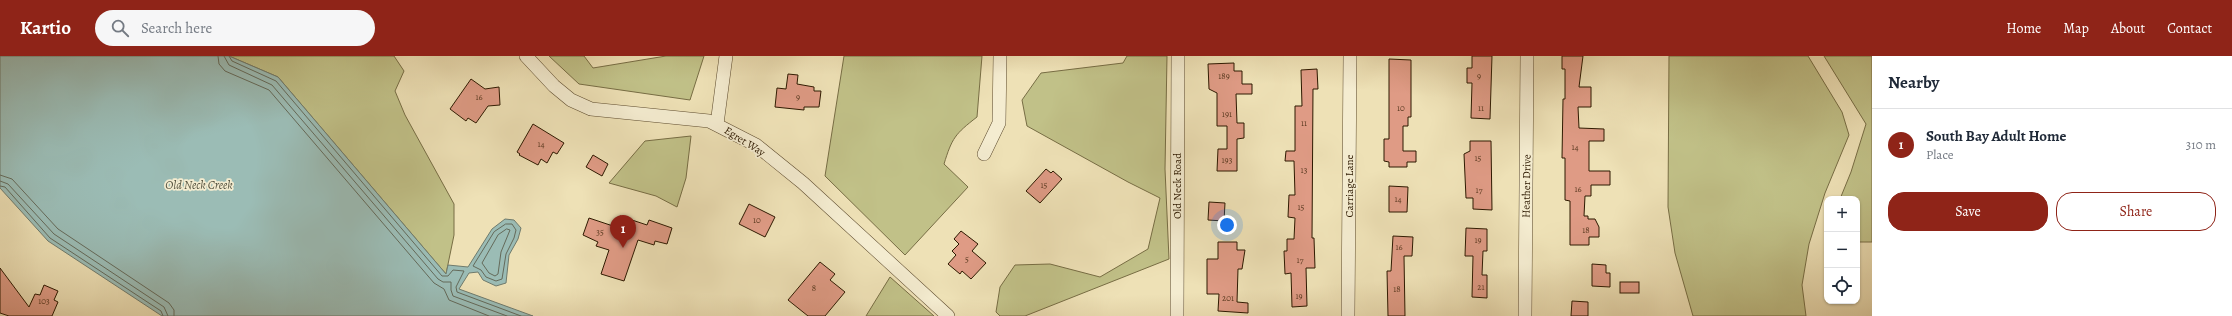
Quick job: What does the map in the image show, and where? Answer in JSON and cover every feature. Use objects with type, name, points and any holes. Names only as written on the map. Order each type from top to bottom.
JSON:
[{"type":"street","name":"Egret Way","points":[[526,56],[554,86],[571,100],[591,108],[632,114],[685,117],[717,124],[756,145],[803,183],[948,316]]},
{"type":"street","points":[[717,124],[726,56]]},
{"type":"street","points":[[984,154],[998,123],[1000,56]]},
{"type":"street","name":"Old Neck Road","points":[[1177,316],[1178,56]]},
{"type":"street","name":"Carriage Lane","points":[[1348,316],[1350,56]]},
{"type":"street","name":"Heather Drive","points":[[1525,316],[1528,56]]},
{"type":"green space","points":[[229,56],[394,56],[404,71],[395,91],[405,115],[454,204],[454,235],[446,274],[278,77]]},
{"type":"green space","points":[[549,56],[584,56],[593,68],[666,56],[704,56],[690,100],[579,84]]},
{"type":"green space","points":[[844,56],[982,56],[977,117],[955,137],[949,148],[944,164],[968,187],[905,255],[825,176]]},
{"type":"green space","points":[[1127,56],[1167,56],[1165,169],[1169,259],[1025,316],[1000,316],[996,312],[1000,287],[1015,265],[1050,264],[1100,277],[1148,249],[1160,198],[1027,126],[1022,100],[1041,73],[1123,63]]},
{"type":"green space","points":[[1669,56],[1808,56],[1842,112],[1849,135],[1825,193],[1809,244],[1802,285],[1806,316],[1693,316],[1675,253],[1668,207]]},
{"type":"green space","points":[[1824,56],[1872,56],[1872,242],[1860,242],[1860,196],[1841,196],[1851,172],[1866,124]]},
{"type":"green space","points":[[691,136],[686,178],[677,207],[656,196],[609,183],[645,141]]},
{"type":"green space","points":[[890,277],[934,316],[866,316]]},
{"type":"water","name":"Old Neck Creek","points":[[0,56],[229,56],[278,77],[446,274],[448,265],[468,267],[492,229],[505,219],[514,220],[521,228],[518,239],[509,255],[506,283],[496,286],[483,280],[478,272],[469,273],[459,289],[533,316],[162,316],[48,241],[0,188]]},
{"type":"building","points":[[1472,56],[1492,56],[1490,119],[1471,118],[1472,83],[1467,83],[1467,68],[1472,68]]},
{"type":"building","points":[[1562,56],[1583,56],[1579,87],[1591,87],[1591,107],[1578,107],[1579,128],[1604,129],[1604,141],[1589,141],[1589,171],[1610,171],[1610,185],[1591,185],[1591,196],[1585,196],[1584,216],[1588,216],[1588,219],[1595,219],[1599,227],[1599,237],[1589,237],[1589,245],[1570,245],[1570,201],[1565,200],[1565,158],[1562,158],[1565,69],[1562,69]]},
{"type":"building","points":[[1389,59],[1411,60],[1411,117],[1408,117],[1408,126],[1403,126],[1403,151],[1416,151],[1416,162],[1407,162],[1407,167],[1389,167],[1389,162],[1384,161],[1384,139],[1389,139]]},
{"type":"building","points":[[1234,63],[1234,71],[1242,71],[1242,84],[1252,84],[1252,94],[1236,94],[1237,123],[1244,123],[1244,138],[1237,139],[1237,171],[1217,171],[1218,149],[1227,149],[1227,126],[1217,126],[1217,93],[1209,89],[1208,64]]},
{"type":"building","points":[[1317,69],[1318,89],[1313,89],[1312,238],[1314,238],[1315,268],[1306,268],[1307,306],[1292,307],[1291,273],[1285,274],[1284,251],[1287,251],[1287,239],[1294,239],[1295,218],[1288,217],[1289,195],[1295,195],[1294,161],[1285,161],[1286,151],[1295,151],[1295,106],[1302,106],[1301,70]]},
{"type":"building","points":[[788,74],[798,75],[797,84],[814,87],[814,91],[821,91],[819,107],[804,107],[804,110],[775,107],[777,88],[786,89]]},
{"type":"building","points":[[471,79],[485,89],[499,87],[500,105],[488,106],[476,123],[468,118],[466,121],[450,109]]},
{"type":"building","points":[[533,124],[564,143],[557,154],[553,152],[547,163],[541,159],[538,165],[519,155],[520,154],[517,152]]},
{"type":"building","points":[[1470,141],[1491,141],[1492,210],[1473,209],[1473,198],[1466,198],[1464,154],[1470,151]]},
{"type":"building","points":[[593,155],[608,164],[602,176],[586,167]]},
{"type":"building","points":[[1046,169],[1051,173],[1053,171],[1062,179],[1040,203],[1026,191]]},
{"type":"building","points":[[1389,186],[1408,187],[1407,212],[1389,212]]},
{"type":"building","points":[[1209,202],[1225,203],[1224,221],[1208,220]]},
{"type":"building","points":[[749,204],[775,217],[765,237],[739,224]]},
{"type":"building","points":[[620,216],[647,225],[649,220],[672,228],[667,244],[655,241],[654,245],[638,240],[624,281],[601,274],[609,250],[596,246],[598,242],[583,235],[589,218],[616,227]]},
{"type":"building","points":[[1466,228],[1487,229],[1487,251],[1483,251],[1482,275],[1487,275],[1487,298],[1472,297],[1473,256],[1465,256]]},
{"type":"building","points":[[961,231],[978,244],[972,251],[986,263],[971,279],[962,271],[960,274],[948,264],[956,255],[952,251],[959,244],[954,239]]},
{"type":"building","points":[[1393,236],[1413,237],[1412,256],[1404,256],[1405,316],[1388,316],[1387,271],[1391,271]]},
{"type":"building","points":[[1218,242],[1237,242],[1237,250],[1245,250],[1242,269],[1238,269],[1237,302],[1248,303],[1248,313],[1218,311],[1219,294],[1207,294],[1207,259],[1218,259]]},
{"type":"building","points":[[820,262],[835,274],[830,280],[845,292],[825,316],[808,316],[788,300]]},
{"type":"building","points":[[1592,264],[1606,265],[1606,273],[1610,273],[1610,287],[1592,286]]},
{"type":"building","points":[[0,268],[29,307],[35,294],[40,295],[44,285],[58,291],[54,300],[58,302],[52,316],[9,316],[0,313]]},
{"type":"building","points":[[1620,282],[1639,282],[1639,293],[1620,293]]},
{"type":"building","points":[[1572,301],[1588,302],[1588,316],[1571,316]]},
{"type":"place","name":"South Bay Adult Home","points":[[623,248]]}]
